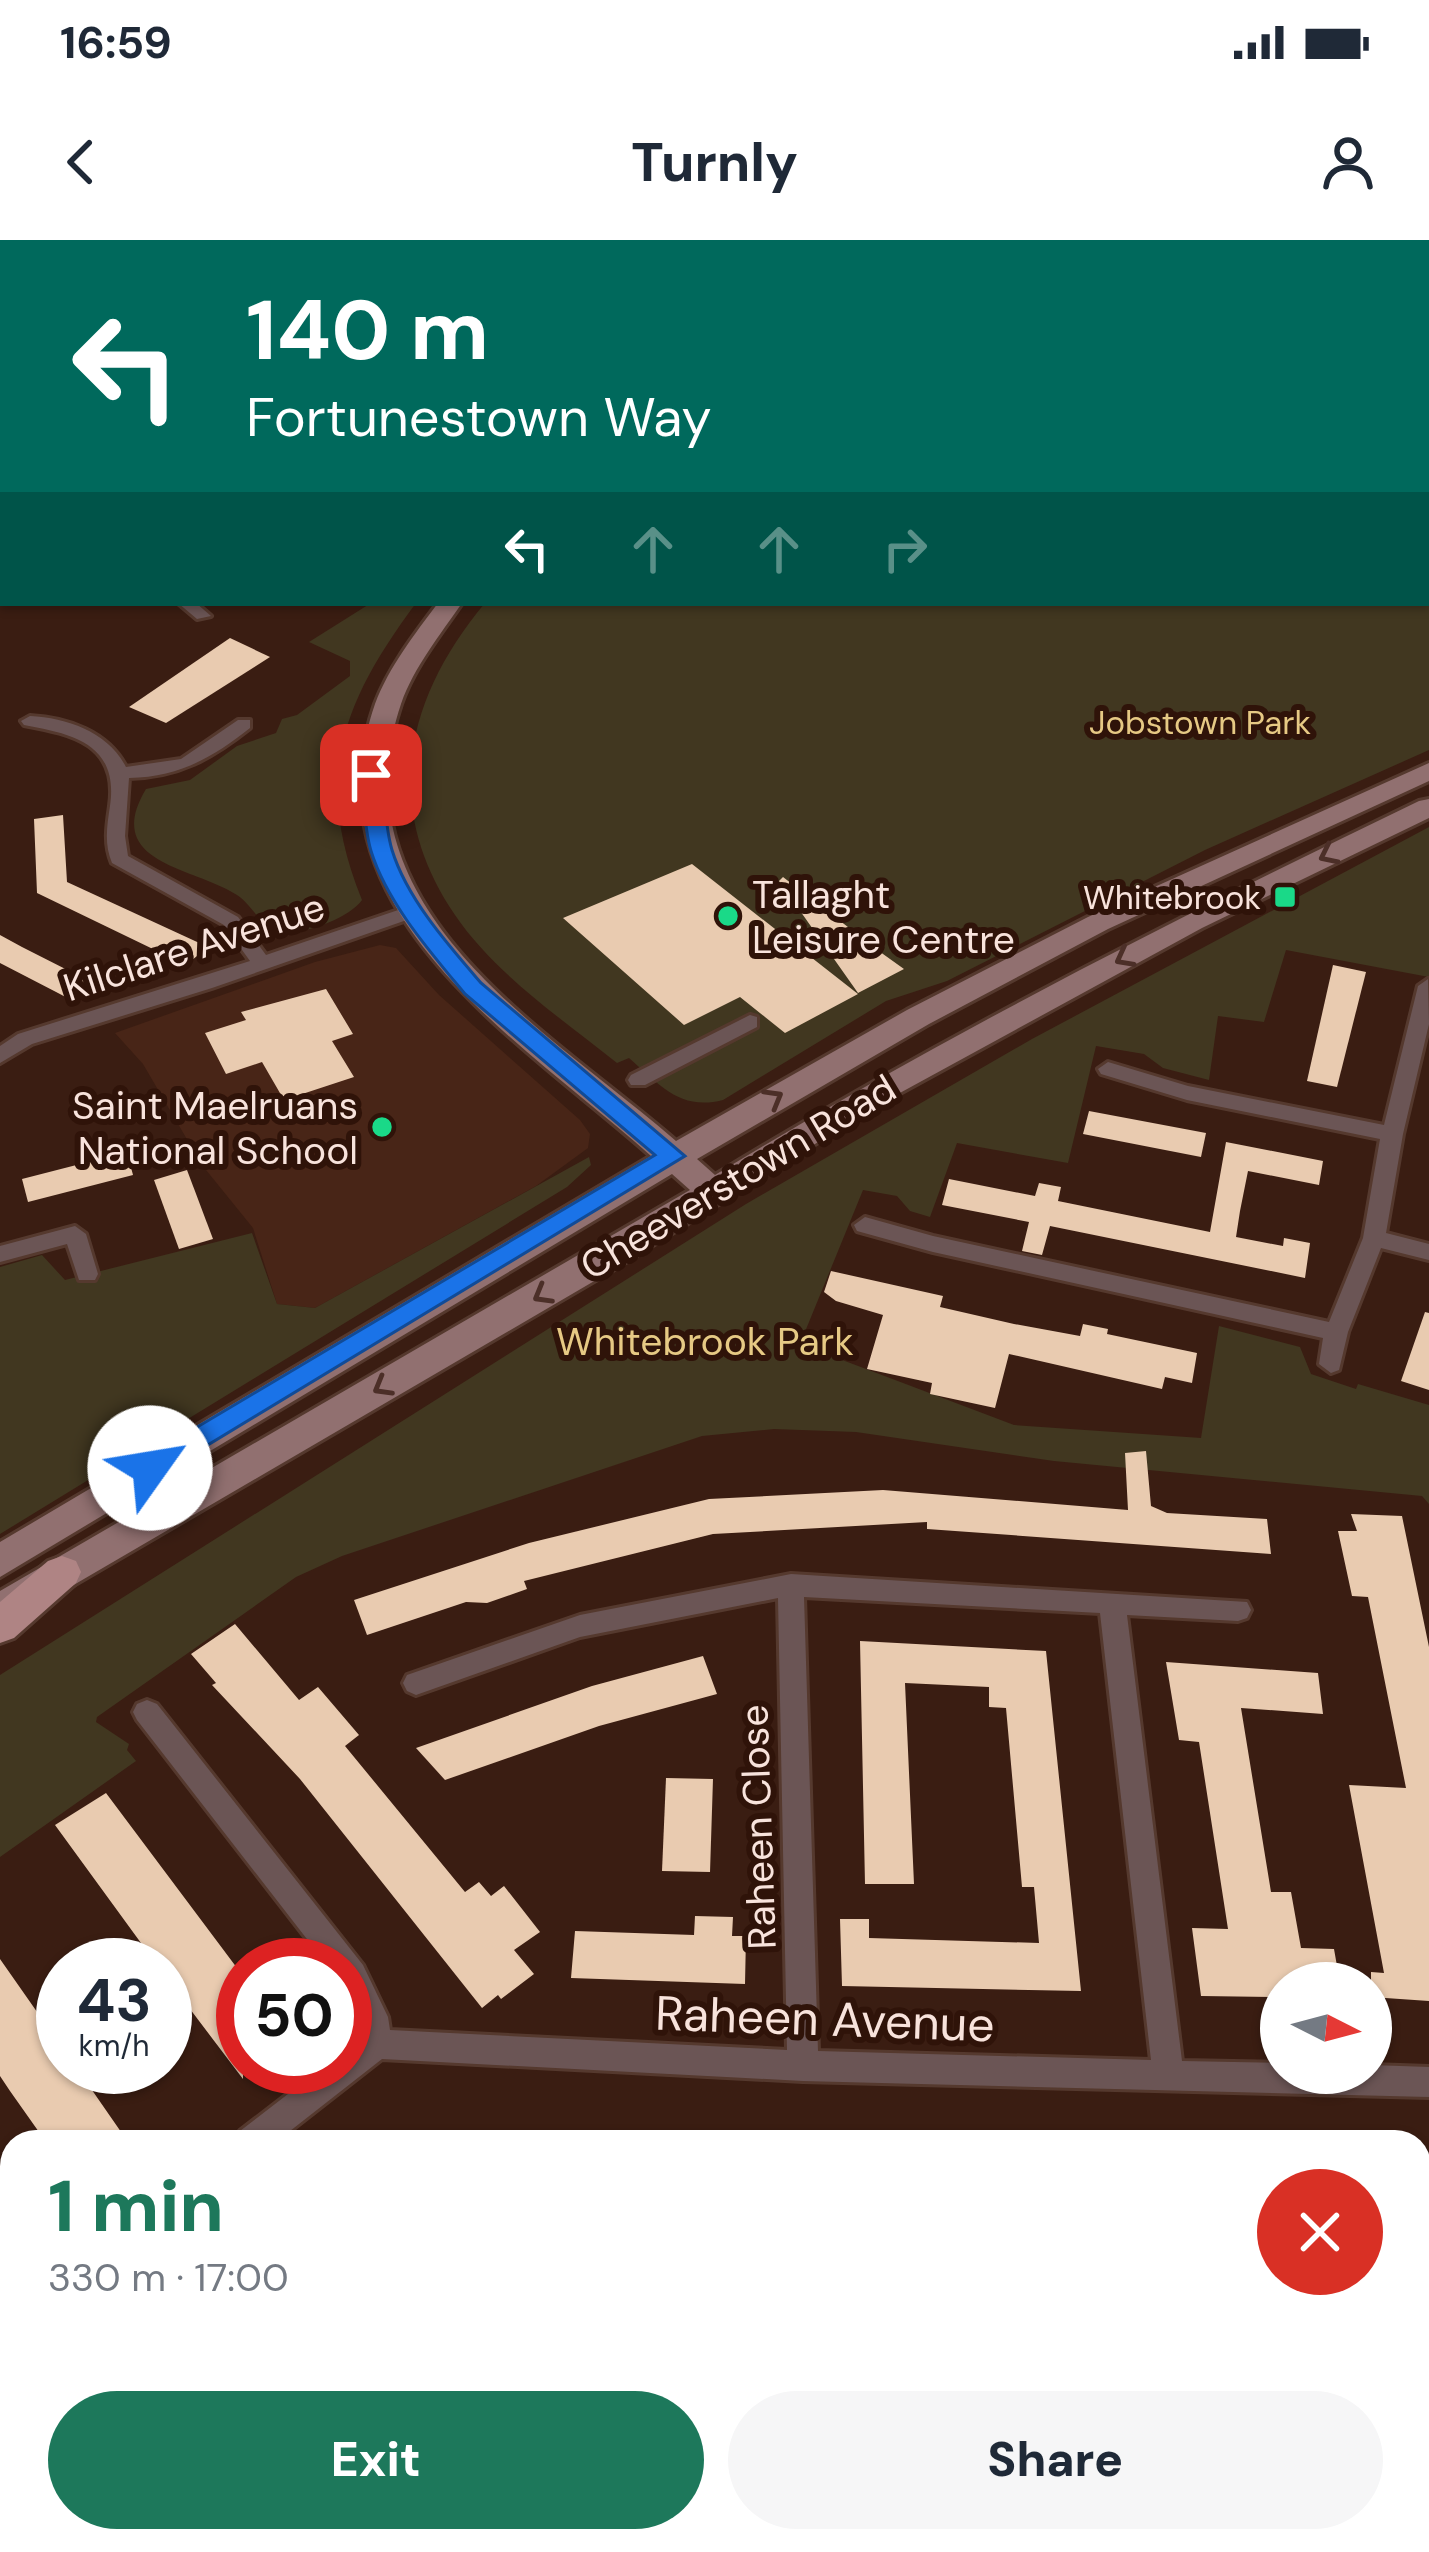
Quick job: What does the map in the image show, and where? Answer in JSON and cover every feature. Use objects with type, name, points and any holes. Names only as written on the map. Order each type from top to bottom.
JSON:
[{"type":"main road","points":[[447,606],[418,641],[376,730],[371,780],[382,851],[414,911],[473,988],[715,1193]]},
{"type":"main road","name":"Cheeverstown Road","points":[[0,1561],[672,1156],[918,1016],[1098,922],[1425,787]]},
{"type":"main road","name":"Cheeverstown Road","points":[[0,1611],[715,1193],[865,1098],[1192,922],[1425,787]]},
{"type":"main road","points":[[0,1626],[62,1572]]},
{"type":"street","points":[[190,606],[202,616]]},
{"type":"street","points":[[30,721],[74,730],[105,749],[120,773],[112,837],[119,860],[231,921],[261,962]]},
{"type":"street","points":[[120,773],[164,773],[187,767],[244,724]]},
{"type":"street","name":"Kilclare Avenue","points":[[0,1056],[25,1039],[414,911]]},
{"type":"street","points":[[1331,1364],[1336,1332],[1374,1238],[1392,1134],[1428,986]]},
{"type":"street","points":[[638,1080],[750,1022]]},
{"type":"street","points":[[0,1024],[25,1039]]},
{"type":"street","points":[[1108,1069],[1187,1093],[1392,1134]]},
{"type":"street","points":[[865,1225],[1336,1332]]},
{"type":"street","points":[[0,1253],[75,1234],[87,1274]]},
{"type":"street","points":[[1374,1238],[1429,1252]]},
{"type":"street","points":[[416,1683],[580,1626],[791,1585],[1238,1610]]},
{"type":"street","name":"Raheen Close","points":[[791,1585],[803,2066]]},
{"type":"street","points":[[1112,1602],[1168,2073]]},
{"type":"street","points":[[147,1712],[353,1975],[373,2017],[377,2044],[266,2130]]},
{"type":"street","name":"Raheen Avenue","points":[[377,2044],[803,2066],[1429,2083]]},
{"type":"shaded area","name":"Saint Maelruans National School","points":[[380,945],[396,948],[439,995],[580,1120],[590,1134],[588,1148],[536,1186],[315,1308],[277,1304],[253,1228],[202,1165],[143,1064],[115,1033],[315,962]]},
{"type":"green space","points":[[366,606],[414,606],[369,675],[342,744],[339,817],[362,900],[329,922],[287,933],[265,924],[237,895],[159,860],[135,833],[135,814],[146,789],[190,780],[237,746],[276,733],[282,719],[297,715],[350,676],[350,661],[309,642]]},
{"type":"green space","name":"Jobstown Park","points":[[483,606],[1429,606],[1429,750],[1205,850],[947,981],[886,1001],[723,1100],[695,1102],[661,1086],[629,1058],[617,1063],[530,995],[471,936],[432,874],[417,834],[412,754],[436,677]]},
{"type":"green space","name":"Whitebrook Park","points":[[1429,827],[1429,977],[1286,950],[1264,1022],[1218,1016],[1209,1080],[1163,1068],[1144,1054],[1096,1046],[1068,1163],[957,1143],[930,1217],[910,1211],[897,1196],[863,1190],[800,1344],[1014,1425],[1201,1438],[1219,1326],[1300,1347],[1311,1374],[1429,1405],[1429,1504],[1422,1496],[1054,1461],[856,1432],[774,1429],[702,1436],[342,1556],[296,1577],[97,1717],[96,1722],[129,1744],[127,1750],[136,1761],[0,1857],[0,1675],[746,1204],[1032,1039]]},
{"type":"green space","points":[[589,1157],[591,1165],[567,1187],[0,1534],[0,1267],[42,1255],[65,1280],[252,1233],[277,1304],[315,1308]]},
{"type":"building","points":[[230,638],[270,657],[166,723],[129,707]]},
{"type":"building","points":[[63,815],[67,882],[208,947],[186,965],[37,893],[34,819]]},
{"type":"building","points":[[692,864],[858,994],[785,1033],[740,997],[684,1025],[563,918]]},
{"type":"building","points":[[783,877],[904,969],[858,993],[779,881]]},
{"type":"building","points":[[0,935],[95,984],[73,1001],[0,963]]},
{"type":"building","points":[[1333,965],[1366,972],[1337,1087],[1307,1081]]},
{"type":"building","points":[[326,989],[353,1034],[332,1041],[354,1077],[284,1100],[262,1062],[226,1074],[205,1033],[246,1020],[241,1012]]},
{"type":"building","points":[[1089,1111],[1206,1133],[1201,1157],[1083,1134]]},
{"type":"building","points":[[1226,1142],[1323,1161],[1319,1185],[1248,1171],[1236,1237],[1283,1246],[1284,1238],[1310,1243],[1305,1278],[1050,1226],[1042,1255],[1022,1251],[1029,1222],[942,1205],[949,1179],[1035,1196],[1039,1183],[1061,1187],[1058,1201],[1210,1232]]},
{"type":"building","points":[[127,1152],[133,1175],[28,1202],[22,1179]]},
{"type":"building","points":[[187,1170],[213,1239],[179,1249],[154,1180]]},
{"type":"building","points":[[831,1271],[943,1296],[940,1307],[1014,1324],[1080,1336],[1083,1324],[1108,1329],[1107,1334],[1197,1353],[1192,1383],[1165,1377],[1162,1389],[1009,1354],[995,1408],[930,1394],[932,1383],[867,1369],[883,1315],[836,1301],[824,1292]]},
{"type":"building","points":[[1425,1312],[1429,1313],[1429,1390],[1401,1381]]},
{"type":"building","points":[[1146,1451],[1151,1506],[1167,1513],[1267,1519],[1271,1554],[927,1529],[927,1522],[713,1534],[524,1581],[527,1589],[487,1603],[466,1602],[367,1635],[354,1600],[529,1543],[709,1499],[883,1490],[1128,1510],[1125,1453]]},
{"type":"building","points":[[1351,1514],[1402,1516],[1429,1647],[1429,2001],[1392,1998],[1392,1962],[1382,1962],[1349,1785],[1406,1788],[1368,1597],[1352,1596],[1338,1531],[1357,1531]]},
{"type":"building","points":[[235,1624],[299,1700],[318,1687],[359,1735],[345,1746],[465,1892],[479,1882],[491,1896],[504,1886],[540,1932],[514,1950],[534,1974],[482,2008],[300,1779],[212,1685],[216,1683],[191,1654]]},
{"type":"building","points":[[860,1641],[1046,1651],[1081,1991],[842,1986],[840,1919],[869,1919],[869,1938],[1039,1943],[1034,1887],[1022,1887],[1006,1708],[989,1707],[989,1687],[905,1683],[914,1884],[865,1884]]},
{"type":"building","points":[[703,1656],[717,1694],[599,1726],[445,1780],[416,1748],[592,1686]]},
{"type":"building","points":[[1166,1662],[1318,1673],[1323,1714],[1241,1708],[1271,1892],[1291,1892],[1301,1948],[1334,1949],[1336,1962],[1260,1962],[1260,1997],[1201,1996],[1192,1928],[1228,1929],[1199,1742],[1179,1740]]},
{"type":"building","points":[[666,1778],[713,1779],[710,1872],[662,1871]]},
{"type":"building","points":[[106,1793],[216,1940],[216,2043],[192,2012],[192,1938],[137,1938],[55,1825]]},
{"type":"building","points":[[695,1916],[733,1917],[732,1936],[746,1936],[745,1984],[571,1978],[575,1931],[694,1935]]},
{"type":"building","points":[[0,1959],[36,2010],[36,2094],[95,2094],[120,2130],[38,2130],[0,2076]]},
{"type":"place","name":"Whitebrook","points":[[1285,897]]},
{"type":"place","name":"Tallaght Leisure Centre","points":[[728,916]]},
{"type":"place","name":"Saint Maelruans National School","points":[[382,1127]]},
{"type":"route","points":[[150,1468],[672,1156],[473,988],[449,961],[414,911],[382,851],[371,775]]}]
